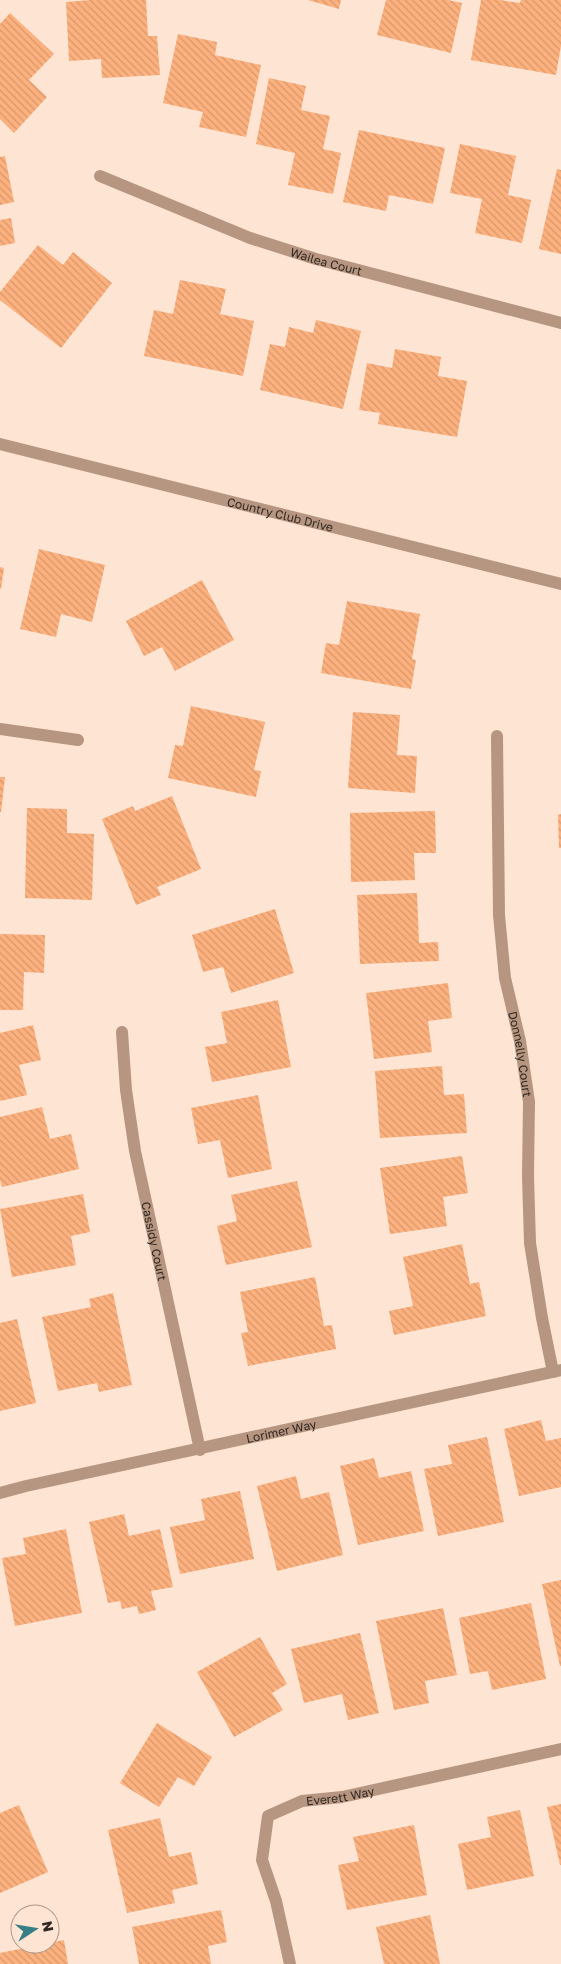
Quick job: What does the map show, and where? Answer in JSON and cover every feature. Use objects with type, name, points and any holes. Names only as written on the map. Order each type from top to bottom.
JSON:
[{"type":"street","name":"Wailea Court","points":[[100,176],[250,238],[316,259],[561,323]]},
{"type":"street","name":"Country Club Drive","points":[[0,444],[561,584]]},
{"type":"street","points":[[0,729],[78,740]]},
{"type":"street","name":"Donnelly Court","points":[[497,736],[499,915],[505,978],[520,1041],[529,1102],[528,1176],[530,1244],[542,1318],[557,1371]]},
{"type":"street","name":"Cassidy Court","points":[[122,1032],[126,1090],[135,1151],[200,1450]]},
{"type":"street","name":"Lorimer Way","points":[[0,1493],[557,1371]]},
{"type":"street","name":"Everett Way","points":[[290,1964],[276,1901],[262,1860],[268,1816],[302,1801],[342,1797],[561,1749]]},
{"type":"building","points":[[146,0],[148,36],[157,36],[160,75],[102,78],[101,59],[69,61],[66,2]]},
{"type":"building","points":[[308,0],[341,0],[339,9]]},
{"type":"building","points":[[386,0],[448,0],[462,3],[451,53],[377,35]]},
{"type":"building","points":[[481,0],[520,3],[521,0],[561,0],[561,46],[556,75],[471,60]]},
{"type":"building","points":[[10,13],[54,54],[29,80],[47,97],[14,133],[0,119],[0,24]]},
{"type":"building","points":[[178,34],[217,42],[215,55],[261,65],[246,137],[199,127],[203,112],[163,103]]},
{"type":"building","points":[[269,78],[306,86],[301,110],[330,116],[323,149],[341,153],[333,194],[288,185],[295,153],[256,144]]},
{"type":"building","points":[[359,130],[445,148],[433,204],[389,195],[386,211],[343,202]]},
{"type":"building","points":[[460,144],[516,156],[508,195],[531,200],[522,243],[475,233],[482,199],[450,193]]},
{"type":"building","points":[[5,156],[14,202],[0,205],[0,157]]},
{"type":"building","points":[[557,169],[561,170],[561,254],[539,249]]},
{"type":"building","points":[[11,218],[15,243],[0,246],[0,220]]},
{"type":"building","points":[[38,245],[63,265],[73,252],[112,283],[61,348],[0,300],[0,292]]},
{"type":"building","points":[[180,280],[226,289],[220,314],[254,321],[243,376],[144,356],[154,310],[173,314]]},
{"type":"building","points":[[316,320],[361,331],[343,409],[260,390],[270,344],[285,347],[289,327],[313,333]]},
{"type":"building","points":[[395,349],[441,357],[438,376],[467,381],[457,437],[378,424],[380,413],[359,410],[367,363],[392,368]]},
{"type":"building","points":[[39,549],[105,565],[92,622],[61,614],[56,637],[20,629]]},
{"type":"building","points":[[0,567],[4,568],[1,589],[0,589]]},
{"type":"building","points":[[202,580],[234,640],[175,671],[162,647],[144,656],[126,621]]},
{"type":"building","points":[[347,601],[420,614],[412,659],[416,660],[411,689],[321,673],[326,643],[339,645]]},
{"type":"building","points":[[191,706],[265,722],[254,770],[261,771],[256,797],[168,778],[175,745],[183,746]]},
{"type":"building","points":[[353,712],[400,715],[397,755],[417,756],[415,793],[348,788]]},
{"type":"building","points":[[0,777],[5,777],[1,812],[0,812]]},
{"type":"building","points":[[172,796],[201,869],[157,887],[161,895],[136,905],[102,819],[133,806],[135,811]]},
{"type":"building","points":[[27,808],[67,809],[67,833],[94,834],[92,900],[25,898]]},
{"type":"building","points":[[435,811],[436,853],[414,853],[415,880],[351,882],[350,813]]},
{"type":"building","points":[[561,814],[561,848],[559,848],[558,815]]},
{"type":"building","points":[[417,893],[419,943],[438,942],[439,961],[360,964],[357,895]]},
{"type":"building","points":[[275,909],[294,973],[231,993],[223,967],[203,972],[192,935]]},
{"type":"building","points":[[0,934],[45,935],[44,973],[24,972],[23,1010],[0,1010]]},
{"type":"building","points":[[448,983],[452,1018],[428,1021],[432,1052],[374,1059],[366,993]]},
{"type":"building","points":[[278,1000],[291,1067],[212,1082],[205,1047],[227,1043],[221,1012]]},
{"type":"building","points":[[33,1025],[41,1060],[19,1065],[27,1095],[0,1101],[0,1033]]},
{"type":"building","points":[[442,1066],[444,1095],[464,1094],[467,1133],[380,1138],[375,1071]]},
{"type":"building","points":[[258,1095],[272,1169],[228,1178],[220,1140],[198,1144],[191,1108]]},
{"type":"building","points":[[42,1107],[50,1139],[71,1134],[79,1169],[2,1187],[0,1180],[0,1117]]},
{"type":"building","points":[[462,1156],[468,1193],[443,1197],[447,1226],[390,1234],[380,1168]]},
{"type":"building","points":[[297,1181],[312,1247],[226,1265],[217,1226],[237,1221],[231,1195]]},
{"type":"building","points":[[83,1194],[90,1232],[71,1236],[76,1265],[12,1277],[0,1209]]},
{"type":"building","points":[[462,1244],[470,1284],[479,1282],[486,1316],[394,1335],[389,1311],[413,1306],[403,1257]]},
{"type":"building","points":[[315,1277],[324,1326],[332,1325],[336,1349],[248,1366],[241,1333],[248,1332],[240,1292]]},
{"type":"building","points":[[113,1293],[132,1385],[99,1392],[97,1383],[58,1391],[42,1317],[91,1307],[89,1299]]},
{"type":"building","points":[[17,1319],[36,1403],[0,1411],[0,1323]]},
{"type":"building","points":[[541,1420],[546,1441],[561,1438],[561,1487],[519,1496],[504,1429]]},
{"type":"building","points":[[487,1437],[504,1522],[438,1536],[424,1469],[452,1464],[448,1445]]},
{"type":"building","points":[[374,1458],[379,1478],[411,1471],[424,1531],[358,1545],[340,1466]]},
{"type":"building","points":[[296,1476],[301,1499],[329,1492],[343,1555],[277,1571],[257,1486]]},
{"type":"building","points":[[240,1491],[254,1559],[180,1574],[170,1527],[205,1520],[201,1499]]},
{"type":"building","points":[[124,1514],[129,1536],[160,1529],[173,1587],[151,1591],[156,1610],[139,1614],[137,1606],[122,1609],[120,1601],[108,1603],[89,1522]]},
{"type":"building","points":[[66,1529],[82,1613],[15,1626],[2,1558],[26,1554],[23,1538]]},
{"type":"building","points":[[561,1580],[561,1666],[560,1666],[542,1584]]},
{"type":"building","points":[[531,1603],[546,1679],[492,1690],[488,1671],[470,1674],[459,1618]]},
{"type":"building","points":[[443,1608],[457,1675],[425,1681],[429,1703],[394,1710],[376,1621]]},
{"type":"building","points":[[360,1633],[379,1713],[348,1720],[342,1694],[304,1703],[291,1649]]},
{"type":"building","points":[[260,1637],[287,1684],[272,1693],[283,1710],[234,1737],[197,1672]]},
{"type":"building","points":[[157,1723],[212,1757],[194,1786],[178,1777],[159,1807],[120,1783]]},
{"type":"building","points":[[561,1804],[561,1865],[560,1865],[547,1807]]},
{"type":"building","points":[[19,1805],[48,1872],[0,1893],[0,1813]]},
{"type":"building","points":[[520,1810],[534,1876],[467,1890],[458,1844],[491,1837],[487,1817]]},
{"type":"building","points":[[160,1818],[169,1857],[191,1852],[198,1884],[172,1890],[175,1903],[127,1913],[108,1830]]},
{"type":"building","points":[[414,1825],[427,1895],[347,1910],[338,1865],[359,1861],[353,1837]]},
{"type":"building","points":[[221,1910],[227,1942],[208,1946],[211,1964],[139,1964],[132,1927]]},
{"type":"building","points":[[430,1915],[440,1964],[384,1964],[376,1927]]},
{"type":"building","points":[[64,1940],[68,1964],[0,1964],[0,1953],[10,1951],[10,1954],[60,1954],[60,1941]]}]
